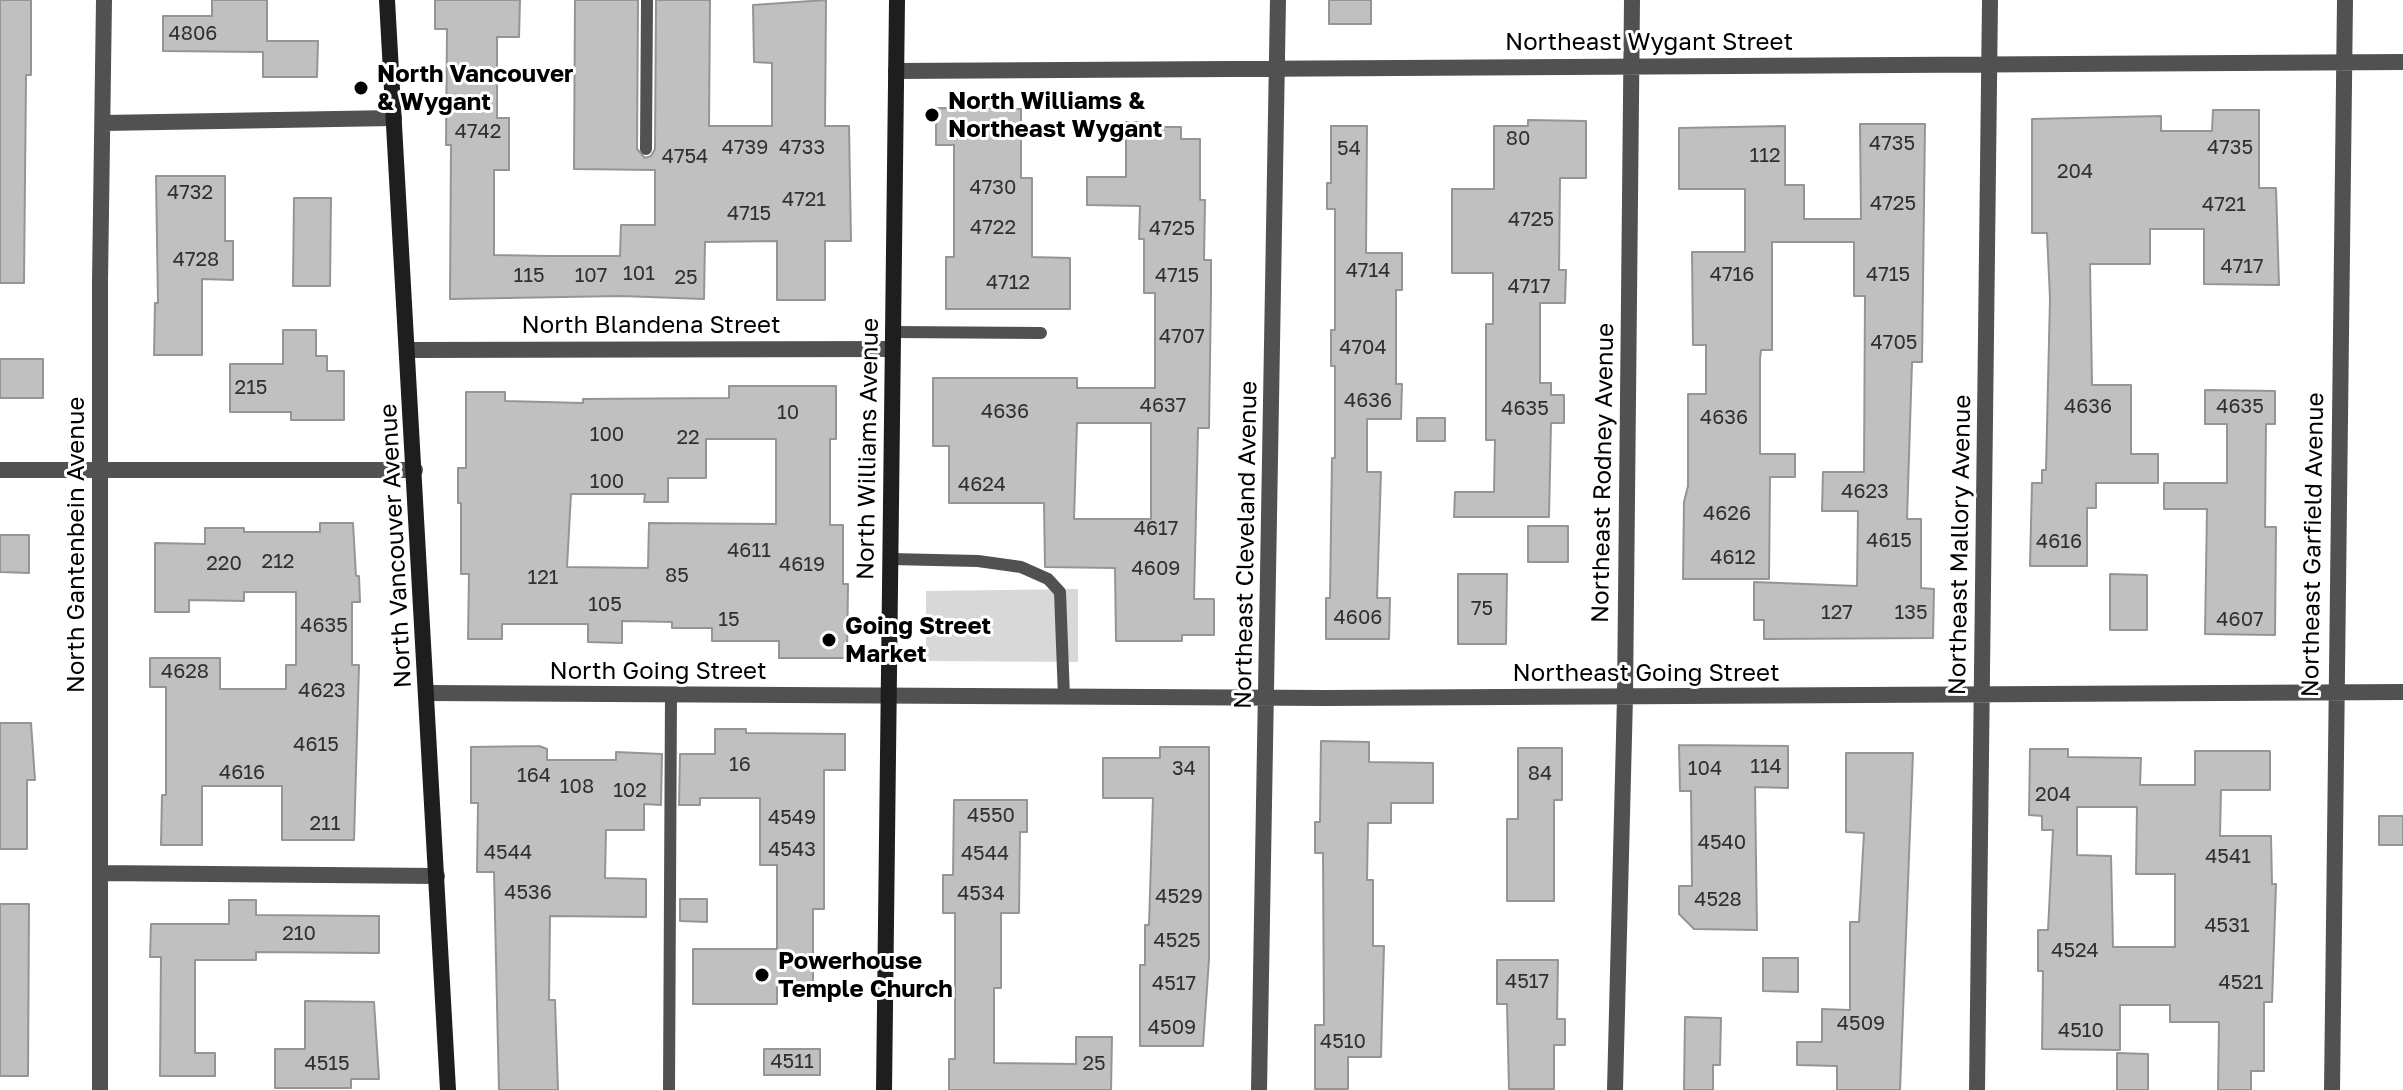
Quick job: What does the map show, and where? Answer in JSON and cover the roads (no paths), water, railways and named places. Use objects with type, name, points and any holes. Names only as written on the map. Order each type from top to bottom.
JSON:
[{"type":"main road","name":"North Vancouver Avenue","points":[[387,0],[409,350],[448,1090]]},
{"type":"main road","name":"North Williams Avenue","points":[[884,1090],[897,0]]},
{"type":"street","name":"North Gantenbein Avenue","points":[[100,1090],[104,0]]},
{"type":"street","name":"Northeast Cleveland Avenue","points":[[1259,1090],[1278,0]]},
{"type":"street","name":"Northeast Rodney Avenue","points":[[1615,1090],[1625,697],[1632,0]]},
{"type":"street","name":"Northeast Mallory Avenue","points":[[1977,1090],[1990,0]]},
{"type":"street","name":"Northeast Garfield Avenue","points":[[2332,1090],[2345,0]]},
{"type":"street","name":"Northeast Wygant Street","points":[[896,71],[2403,62]]},
{"type":"street","points":[[103,123],[394,118]]},
{"type":"street","name":"North Blandena Street","points":[[409,350],[892,349]]},
{"type":"street","points":[[0,470],[415,470]]},
{"type":"street","name":"Northeast Going Street","points":[[889,696],[1268,698],[2403,692]]},
{"type":"street","name":"North Going Street","points":[[428,693],[889,696]]},
{"type":"street","points":[[100,873],[437,876]]},
{"type":"lane","points":[[646,149],[647,0]]},
{"type":"lane","points":[[893,332],[1041,333]]},
{"type":"lane","points":[[891,559],[978,561],[1021,567],[1048,579],[1060,592],[1064,697]]},
{"type":"lane","points":[[669,1090],[671,694]]},
{"type":"place","name":"North Vancouver & Wygant","points":[[361,88]]},
{"type":"place","name":"North Williams & Northeast Wygant","points":[[932,115]]},
{"type":"place","name":"Going Street Market","points":[[829,640]]},
{"type":"place","name":"Powerhouse Temple Church","points":[[762,975]]}]
